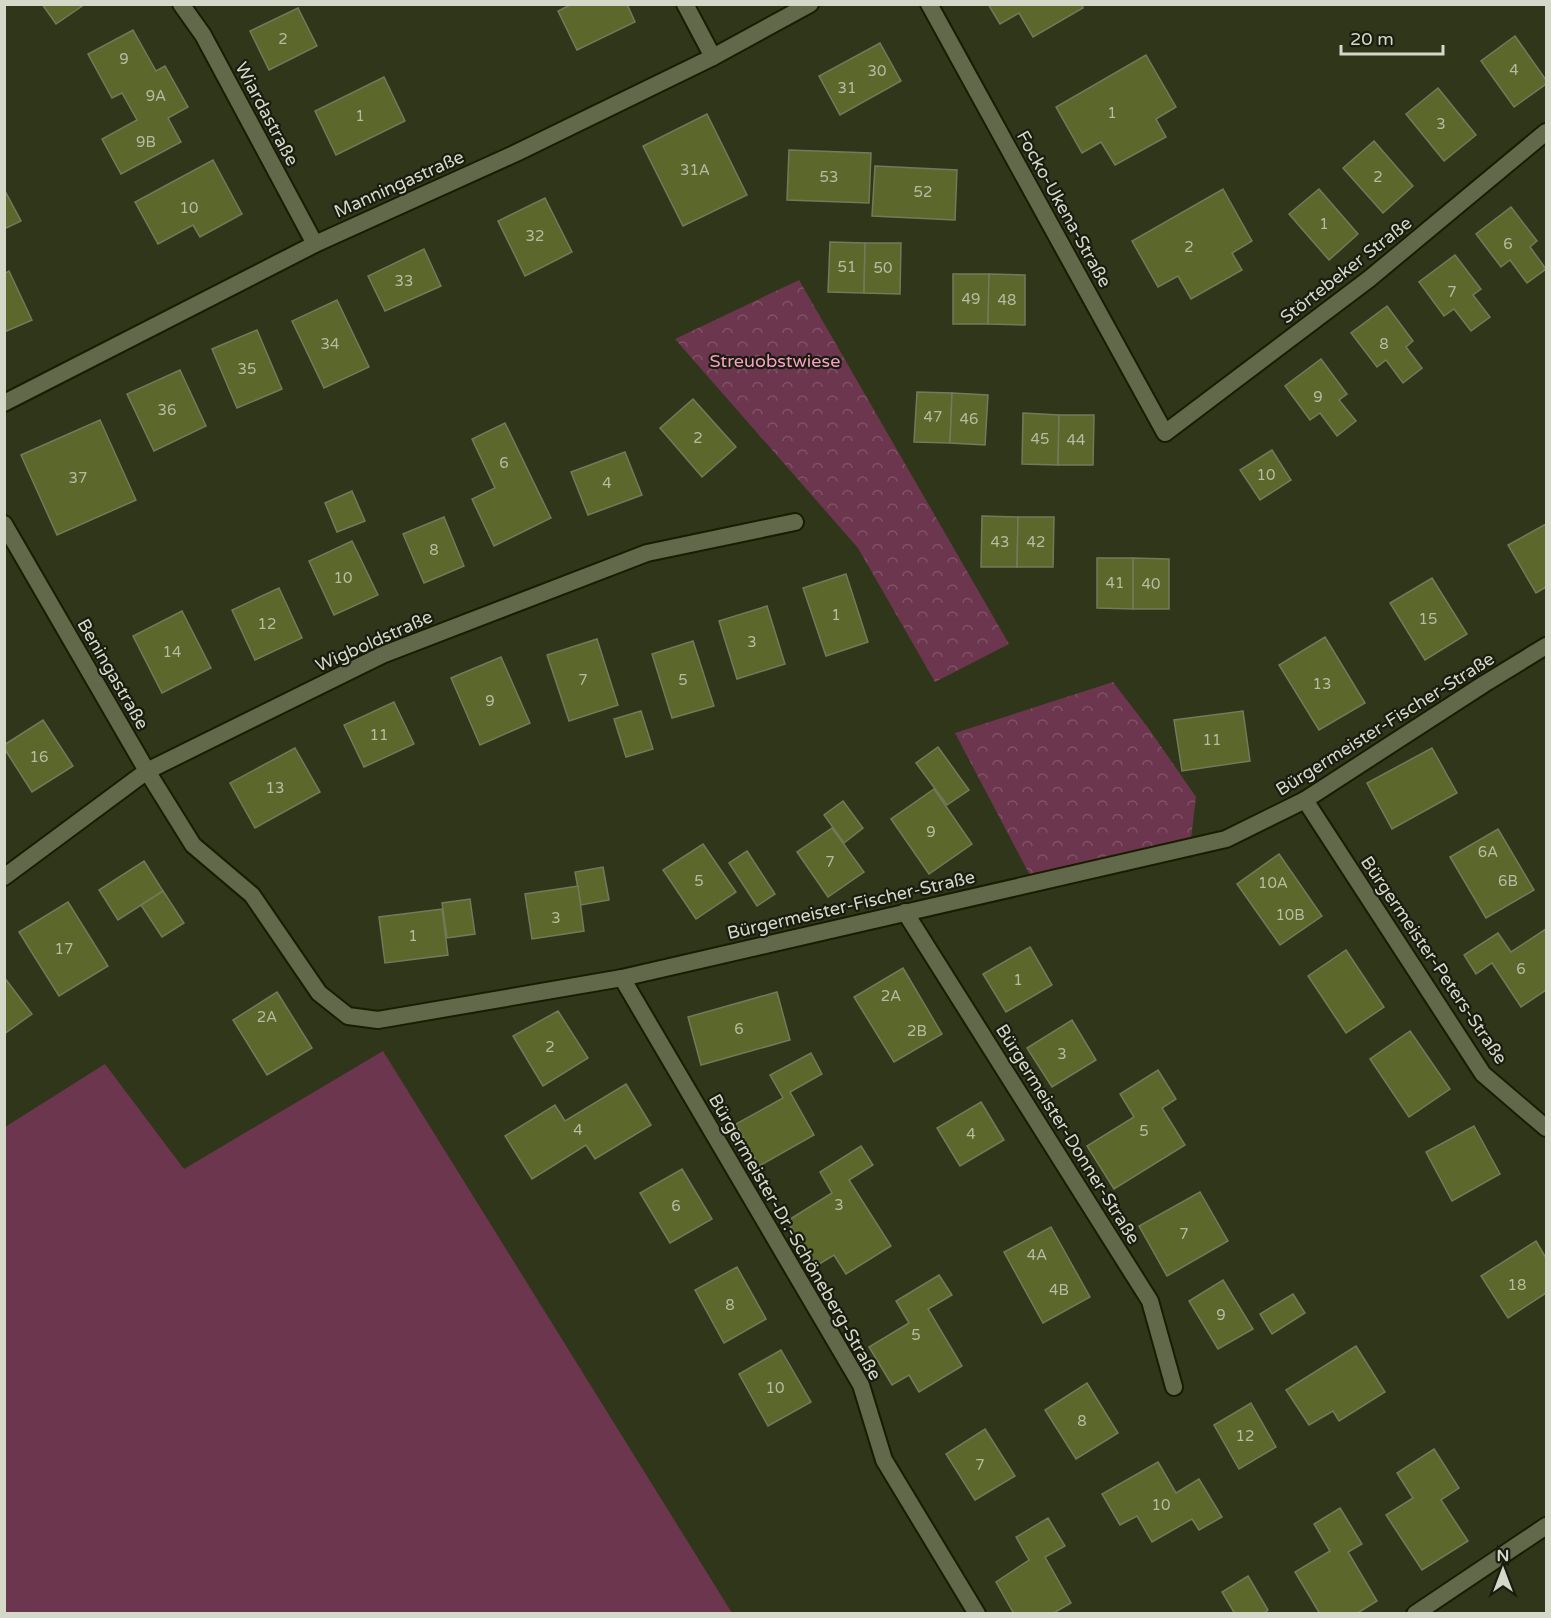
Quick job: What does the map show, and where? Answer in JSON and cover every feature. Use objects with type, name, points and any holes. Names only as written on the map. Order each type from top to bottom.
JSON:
[{"type":"street","name":"Wiardastraße","points":[[181,4],[203,35],[315,244]]},
{"type":"street","points":[[685,4],[713,57]]},
{"type":"street","name":"Manningastraße","points":[[4,403],[315,244],[514,154],[713,57],[810,4]]},
{"type":"street","name":"Focko-Ukena-Straße","points":[[928,4],[1165,433]]},
{"type":"street","name":"Störtebeker Straße","points":[[1165,433],[1369,279],[1546,132]]},
{"type":"street","name":"Wigboldstraße","points":[[4,877],[147,771],[382,655],[647,553],[795,522]]},
{"type":"street","name":"Beningastraße","points":[[4,524],[147,771],[191,841]]},
{"type":"street","name":"Bürgermeister-Fischer-Straße","points":[[191,841],[252,895],[319,993],[348,1016],[378,1020],[622,978],[1226,839],[1305,800],[1546,645]]},
{"type":"street","name":"Bürgermeister-Peters-Straße","points":[[1305,800],[1483,1074],[1546,1128]]},
{"type":"street","name":"Bürgermeister-Donner-Straße","points":[[905,912],[1150,1301],[1174,1387]]},
{"type":"street","name":"Bürgermeister-Dr.-Schöneberg-Straße","points":[[622,978],[861,1385],[885,1460],[977,1614]]},
{"type":"street","points":[[1415,1614],[1546,1526]]},
{"type":"green space","name":"Streuobstwiese","points":[[799,280],[1009,644],[935,682],[858,548],[675,339]]},
{"type":"green space","points":[[1113,682],[1196,797],[1190,847],[1034,883],[955,733]]},
{"type":"green space","points":[[383,1051],[732,1613],[5,1613],[5,1127],[105,1064],[184,1169]]},
{"type":"building","points":[[42,4],[85,4],[56,24]]},
{"type":"building","points":[[572,4],[627,4],[635,22],[577,50],[558,11]]},
{"type":"building","points":[[988,4],[1082,4],[1083,8],[1033,37],[1019,13],[1000,24]]},
{"type":"building","points":[[298,8],[317,46],[269,70],[250,31]]},
{"type":"building","points":[[133,30],[156,71],[165,66],[188,107],[168,118],[181,142],[121,174],[102,139],[137,120],[122,93],[112,98],[88,54]]},
{"type":"building","points":[[1515,36],[1546,80],[1546,84],[1514,107],[1481,61]]},
{"type":"building","points":[[880,43],[901,81],[840,115],[819,76]]},
{"type":"building","points":[[1146,55],[1176,107],[1156,119],[1166,137],[1115,165],[1101,142],[1082,153],[1056,107]]},
{"type":"building","points":[[384,77],[405,121],[336,155],[315,111]]},
{"type":"building","points":[[1438,88],[1476,135],[1444,161],[1406,114]]},
{"type":"building","points":[[707,114],[747,195],[683,226],[643,146]]},
{"type":"building","points":[[1374,141],[1413,186],[1383,213],[1343,168]]},
{"type":"building","points":[[789,150],[871,153],[869,203],[787,200]]},
{"type":"building","points":[[213,160],[242,214],[200,237],[193,225],[158,244],[135,202]]},
{"type":"building","points":[[875,166],[957,170],[955,220],[872,216]]},
{"type":"building","points":[[4,189],[21,221],[4,229]]},
{"type":"building","points":[[1223,189],[1252,241],[1232,253],[1242,270],[1191,299],[1178,276],[1158,287],[1132,241]]},
{"type":"building","points":[[1319,189],[1358,234],[1329,260],[1289,214]]},
{"type":"building","points":[[545,198],[572,252],[525,276],[498,221]]},
{"type":"building","points":[[1511,207],[1537,241],[1530,247],[1546,269],[1527,283],[1510,260],[1501,267],[1476,234]]},
{"type":"building","points":[[830,242],[865,243],[864,293],[828,292]]},
{"type":"building","points":[[865,243],[901,243],[900,294],[864,293]]},
{"type":"building","points":[[424,249],[441,286],[385,311],[368,276]]},
{"type":"building","points":[[1455,255],[1481,289],[1473,295],[1490,317],[1471,331],[1454,309],[1444,316],[1419,282]]},
{"type":"building","points":[[9,271],[32,320],[4,332],[4,274]]},
{"type":"building","points":[[953,274],[989,274],[988,324],[953,324]]},
{"type":"building","points":[[989,274],[1025,275],[1025,325],[988,324]]},
{"type":"building","points":[[337,300],[369,367],[324,388],[292,321]]},
{"type":"building","points":[[1387,306],[1413,341],[1406,347],[1422,368],[1403,383],[1386,360],[1377,367],[1351,333]]},
{"type":"building","points":[[257,330],[282,389],[237,408],[212,349]]},
{"type":"building","points":[[1321,359],[1347,394],[1339,400],[1356,421],[1337,436],[1320,413],[1310,420],[1285,386]]},
{"type":"building","points":[[180,370],[206,426],[154,451],[127,394]]},
{"type":"building","points":[[917,392],[952,393],[950,443],[914,442]]},
{"type":"building","points":[[952,393],[988,395],[985,445],[950,443]]},
{"type":"building","points":[[693,399],[736,447],[702,477],[660,428]]},
{"type":"building","points":[[1023,413],[1059,415],[1058,465],[1022,464]]},
{"type":"building","points":[[1059,415],[1094,415],[1093,465],[1058,465]]},
{"type":"building","points":[[100,420],[136,500],[57,535],[21,455]]},
{"type":"building","points":[[505,423],[551,518],[494,546],[472,499],[495,488],[472,439]]},
{"type":"building","points":[[1272,450],[1291,480],[1260,500],[1240,470]]},
{"type":"building","points":[[625,452],[642,495],[588,515],[571,472]]},
{"type":"building","points":[[352,491],[365,521],[337,532],[325,503]]},
{"type":"building","points":[[982,516],[1018,517],[1017,567],[981,567]]},
{"type":"building","points":[[444,517],[464,566],[424,583],[403,534]]},
{"type":"building","points":[[1018,517],[1054,517],[1053,567],[1017,567]]},
{"type":"building","points":[[1546,524],[1546,587],[1536,593],[1508,545]]},
{"type":"building","points":[[352,541],[378,595],[334,615],[309,561]]},
{"type":"building","points":[[1097,558],[1133,558],[1133,609],[1097,608]]},
{"type":"building","points":[[1133,558],[1169,559],[1169,609],[1133,609]]},
{"type":"building","points":[[846,574],[868,642],[826,656],[803,588]]},
{"type":"building","points":[[1432,578],[1467,634],[1425,660],[1390,603]]},
{"type":"building","points":[[279,588],[302,638],[255,660],[232,610]]},
{"type":"building","points":[[767,606],[785,664],[737,679],[719,621]]},
{"type":"building","points":[[182,611],[211,668],[162,693],[133,636]]},
{"type":"building","points":[[1325,637],[1365,703],[1319,730],[1279,665]]},
{"type":"building","points":[[597,639],[618,705],[569,721],[547,655]]},
{"type":"building","points":[[693,641],[714,706],[672,718],[652,654]]},
{"type":"building","points":[[501,657],[530,723],[480,745],[451,678]]},
{"type":"building","points":[[394,702],[414,744],[364,767],[344,725]]},
{"type":"building","points":[[641,711],[653,749],[626,757],[614,719]]},
{"type":"building","points":[[1243,711],[1250,761],[1182,771],[1174,720]]},
{"type":"building","points":[[43,720],[73,766],[32,792],[4,745]]},
{"type":"building","points":[[938,747],[969,790],[947,805],[916,763]]},
{"type":"building","points":[[295,748],[320,792],[255,828],[230,783]]},
{"type":"building","points":[[1432,748],[1457,793],[1392,829],[1367,783]]},
{"type":"building","points":[[934,789],[972,844],[929,874],[891,819]]},
{"type":"building","points":[[843,801],[863,828],[844,843],[824,815]]},
{"type":"building","points":[[832,828],[864,872],[828,897],[797,852]]},
{"type":"building","points":[[1498,829],[1534,890],[1486,918],[1450,857]]},
{"type":"building","points":[[703,844],[736,892],[696,919],[663,870]]},
{"type":"building","points":[[747,851],[775,894],[757,906],[729,863]]},
{"type":"building","points":[[1279,854],[1322,916],[1280,945],[1237,884]]},
{"type":"building","points":[[144,861],[163,891],[118,920],[99,890]]},
{"type":"building","points":[[603,867],[609,900],[581,905],[575,872]]},
{"type":"building","points":[[578,886],[584,931],[532,939],[525,894]]},
{"type":"building","points":[[163,891],[184,923],[162,937],[141,905]]},
{"type":"building","points":[[470,899],[475,934],[447,938],[442,903]]},
{"type":"building","points":[[68,902],[108,966],[59,996],[19,932]]},
{"type":"building","points":[[442,909],[448,955],[385,963],[379,917]]},
{"type":"building","points":[[1546,929],[1546,990],[1521,1007],[1492,963],[1476,974],[1464,955],[1498,933],[1511,952]]},
{"type":"building","points":[[1030,947],[1052,985],[1006,1012],[983,974]]},
{"type":"building","points":[[1346,950],[1384,1007],[1346,1033],[1308,976]]},
{"type":"building","points":[[903,968],[942,1034],[894,1062],[854,997]]},
{"type":"building","points":[[4,977],[32,1014],[4,1034]]},
{"type":"building","points":[[277,992],[312,1048],[267,1075],[233,1020]]},
{"type":"building","points":[[777,992],[790,1040],[701,1065],[688,1017]]},
{"type":"building","points":[[558,1011],[588,1058],[543,1086],[513,1036]]},
{"type":"building","points":[[1072,1020],[1096,1060],[1052,1087],[1027,1048]]},
{"type":"building","points":[[1410,1031],[1450,1089],[1409,1117],[1370,1059]]},
{"type":"building","points":[[811,1053],[822,1074],[790,1092],[814,1135],[759,1166],[736,1124],[783,1098],[770,1075]]},
{"type":"building","points":[[1158,1070],[1176,1099],[1162,1108],[1185,1145],[1114,1189],[1087,1146],[1134,1117],[1120,1094]]},
{"type":"building","points":[[626,1084],[651,1125],[595,1159],[586,1145],[532,1179],[505,1136],[555,1105],[565,1121]]},
{"type":"building","points":[[981,1102],[1004,1140],[960,1166],[937,1128]]},
{"type":"building","points":[[1474,1126],[1500,1174],[1452,1201],[1426,1152]]},
{"type":"building","points":[[861,1146],[873,1165],[849,1180],[891,1246],[846,1274],[834,1255],[816,1266],[787,1221],[832,1193],[820,1172]]},
{"type":"building","points":[[682,1169],[712,1219],[670,1243],[640,1193]]},
{"type":"building","points":[[1200,1192],[1228,1241],[1167,1276],[1139,1226]]},
{"type":"building","points":[[1051,1227],[1090,1297],[1043,1323],[1004,1252]]},
{"type":"building","points":[[1536,1241],[1546,1258],[1546,1293],[1508,1318],[1481,1276]]},
{"type":"building","points":[[737,1267],[766,1319],[724,1343],[695,1290]]},
{"type":"building","points":[[939,1275],[952,1295],[928,1309],[962,1366],[919,1392],[909,1375],[892,1385],[869,1347],[909,1323],[896,1301]]},
{"type":"building","points":[[1223,1280],[1253,1329],[1218,1349],[1189,1301]]},
{"type":"building","points":[[1293,1294],[1305,1313],[1272,1334],[1260,1314]]},
{"type":"building","points":[[1356,1346],[1385,1392],[1339,1421],[1333,1411],[1309,1425],[1286,1390]]},
{"type":"building","points":[[781,1350],[811,1402],[768,1426],[739,1374]]},
{"type":"building","points":[[1087,1383],[1118,1433],[1076,1459],[1045,1410]]},
{"type":"building","points":[[1251,1403],[1276,1447],[1239,1469],[1214,1425]]},
{"type":"building","points":[[985,1429],[1015,1476],[975,1500],[946,1454]]},
{"type":"building","points":[[1434,1449],[1459,1488],[1441,1500],[1468,1541],[1422,1570],[1386,1515],[1413,1498],[1397,1473]]},
{"type":"building","points":[[1158,1462],[1176,1493],[1199,1479],[1222,1517],[1199,1530],[1192,1519],[1152,1542],[1137,1516],[1120,1525],[1102,1494]]},
{"type":"building","points":[[1340,1508],[1362,1544],[1348,1552],[1377,1601],[1356,1614],[1320,1614],[1295,1572],[1330,1551],[1314,1524]]},
{"type":"building","points":[[1048,1518],[1065,1546],[1045,1557],[1071,1603],[1052,1614],[1014,1614],[996,1582],[1029,1560],[1016,1537]]},
{"type":"building","points":[[1248,1576],[1268,1610],[1263,1614],[1235,1614],[1222,1592]]}]
